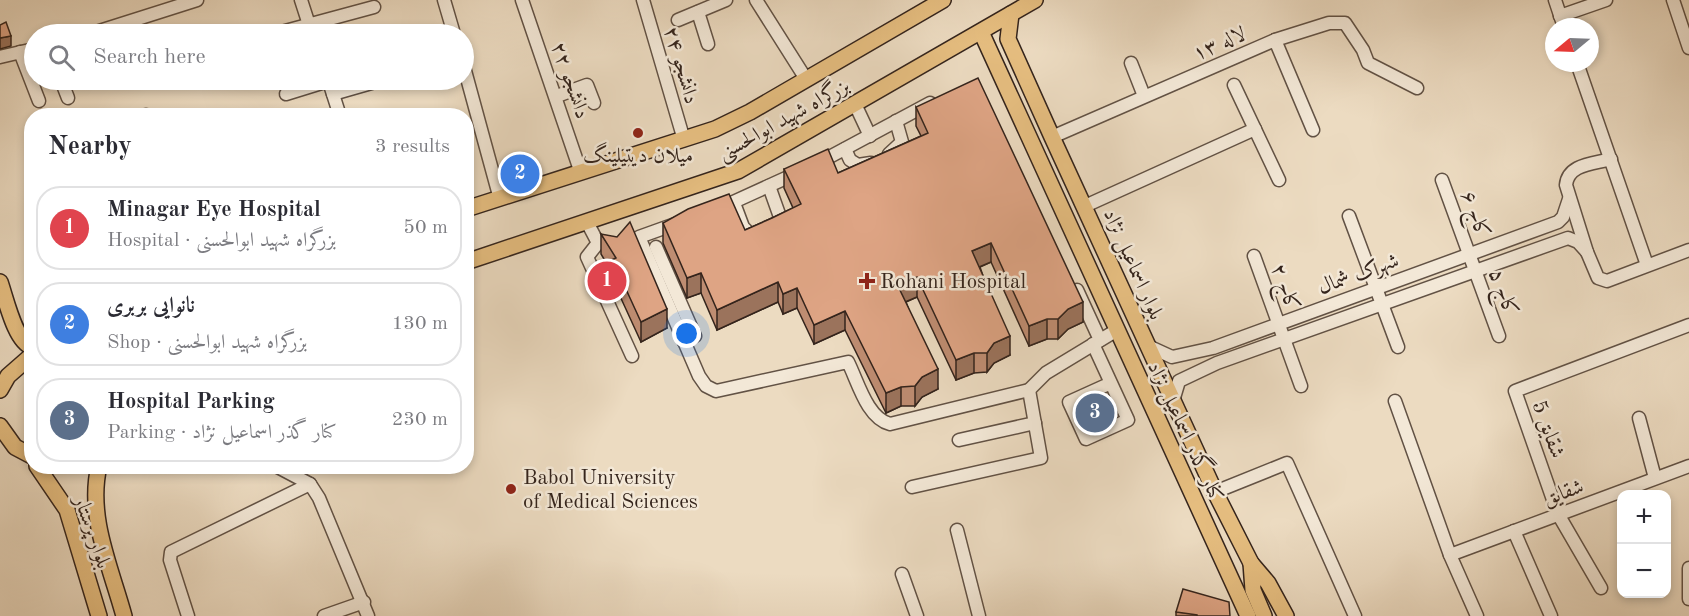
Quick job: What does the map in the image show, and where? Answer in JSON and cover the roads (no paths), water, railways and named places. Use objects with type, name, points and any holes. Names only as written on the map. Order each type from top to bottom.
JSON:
[{"type":"main road","name":"بزرگراه شهید ابوالحسنی","points":[[474,207],[684,140],[730,122],[943,0]]},
{"type":"main road","name":"بزرگراه شهید ابوالحسنی","points":[[474,259],[738,171],[1035,0]]},
{"type":"main road","points":[[950,49],[982,34],[989,33],[1008,39],[1011,14]]},
{"type":"main road","name":"کنار گذر اسماعیل نژاد","points":[[982,34],[1248,616]]},
{"type":"main road","name":"بلوار اسماعیل نژاد","points":[[1008,39],[1215,492],[1251,563],[1268,583],[1286,616]]},
{"type":"main road","points":[[0,282],[18,336],[24,344]]},
{"type":"main road","points":[[1,382],[24,363]]},
{"type":"main road","points":[[0,426],[24,453]]},
{"type":"main road","points":[[0,441],[24,453]]},
{"type":"main road","name":"بلوار پرستار","points":[[42,474],[66,510],[99,616]]},
{"type":"main road","name":"بلوار پرستار","points":[[98,474],[95,488],[96,514],[124,616]]},
{"type":"main road","name":"بلوار اسماعیل نژاد","points":[[1251,563],[1253,590],[1264,616]]},
{"type":"street","points":[[124,24],[197,0]]},
{"type":"street","points":[[301,0],[308,24]]},
{"type":"street","points":[[444,0],[451,24]]},
{"type":"street","name":"دانشجو ۲۲","points":[[522,0],[557,96],[581,173]]},
{"type":"street","name":"دانشجو ۲۴","points":[[643,0],[684,140]]},
{"type":"street","points":[[678,20],[726,0]]},
{"type":"street","points":[[756,0],[806,79]]},
{"type":"street","points":[[1555,0],[1561,18]]},
{"type":"street","points":[[1570,18],[1606,0]]},
{"type":"street","points":[[1673,0],[1689,48]]},
{"type":"street","points":[[325,24],[374,7]]},
{"type":"street","points":[[698,12],[708,44]]},
{"type":"street","name":"لاله ۱۳","points":[[1052,137],[1275,40],[1329,23],[1345,23],[1363,50],[1368,63],[1417,88]]},
{"type":"street","points":[[1275,40],[1313,130]]},
{"type":"street","points":[[0,57],[24,51]]},
{"type":"street","points":[[20,52],[24,62]]},
{"type":"street","points":[[1131,63],[1144,96]]},
{"type":"street","points":[[1580,72],[1647,265]]},
{"type":"street","points":[[557,96],[587,85],[594,103]]},
{"type":"street","points":[[1234,85],[1279,180]]},
{"type":"street","points":[[35,90],[39,101]]},
{"type":"street","points":[[65,90],[68,98]]},
{"type":"street","points":[[286,94],[298,90]]},
{"type":"street","points":[[332,90],[337,108]]},
{"type":"street","points":[[333,94],[347,90]]},
{"type":"street","points":[[470,90],[500,199]]},
{"type":"street","points":[[942,96],[819,163],[734,203],[639,237],[699,376],[706,386],[716,391],[848,362],[874,414],[881,422],[890,424],[1029,390],[1047,373],[1117,330]]},
{"type":"street","points":[[855,104],[870,136]]},
{"type":"street","points":[[845,149],[850,160],[858,165],[870,164],[897,150],[902,142],[896,121]]},
{"type":"street","points":[[1085,206],[1255,129]]},
{"type":"street","points":[[1611,159],[1570,171],[1566,185],[1596,275],[1604,281],[1689,250]]},
{"type":"street","name":"کاج ۶","points":[[1442,180],[1473,262]]},
{"type":"street","points":[[734,203],[743,226],[750,234],[766,232],[776,225],[780,217],[769,186]]},
{"type":"street","name":"شهرک شمال","points":[[1148,346],[1172,357],[1280,331],[1473,262],[1558,222],[1563,217],[1569,199]]},
{"type":"street","points":[[1349,216],[1398,347]]},
{"type":"street","points":[[587,222],[598,243],[587,257],[632,356]]},
{"type":"street","name":"شهرک شمال","points":[[1173,401],[1179,381],[1280,331],[1473,262],[1568,238],[1578,242],[1587,252]]},
{"type":"street","points":[[656,247],[695,336],[684,342]]},
{"type":"street","name":"کاج ۲","points":[[1254,256],[1301,386]]},
{"type":"street","name":"کاج ۵","points":[[1473,262],[1499,336]]},
{"type":"street","points":[[1071,277],[1111,383],[1128,420],[1086,439],[1069,402],[1111,383]]},
{"type":"street","name":"شقايق 5","points":[[1601,588],[1558,514],[1515,391],[1689,325]]},
{"type":"street","points":[[1213,348],[1217,363]]},
{"type":"street","points":[[912,487],[1041,458],[1029,390]]},
{"type":"street","points":[[1395,401],[1450,555],[1477,616]]},
{"type":"street","points":[[1639,418],[1655,478]]},
{"type":"street","points":[[959,440],[1035,423]]},
{"type":"street","points":[[1215,492],[1287,463],[1354,616]]},
{"type":"street","name":"شقايق","points":[[1632,490],[1655,478],[1689,466]]},
{"type":"street","points":[[291,474],[310,484],[319,498],[368,616]]},
{"type":"street","points":[[188,616],[170,560],[171,552],[310,484]]},
{"type":"street","name":"شقايق","points":[[1450,555],[1558,514],[1617,498]]},
{"type":"street","points":[[957,530],[979,616]]},
{"type":"street","points":[[1514,531],[1551,616]]},
{"type":"street","points":[[1689,568],[1689,599]]},
{"type":"street","points":[[902,574],[917,616]]},
{"type":"street","points":[[324,616],[364,602]]},
{"type":"place","name":"میلان دیتیلینگ","points":[[638,133]]},
{"type":"place","name":"نانوایی بربری","points":[[520,174]]},
{"type":"place","name":"Minagar Eye Hospital","points":[[607,281]]},
{"type":"place","name":"Rohani Hospital","points":[[867,281]]},
{"type":"place","name":"Hospital Parking","points":[[1095,413]]},
{"type":"place","name":"Babol University of Medical Sciences","points":[[511,489]]}]
